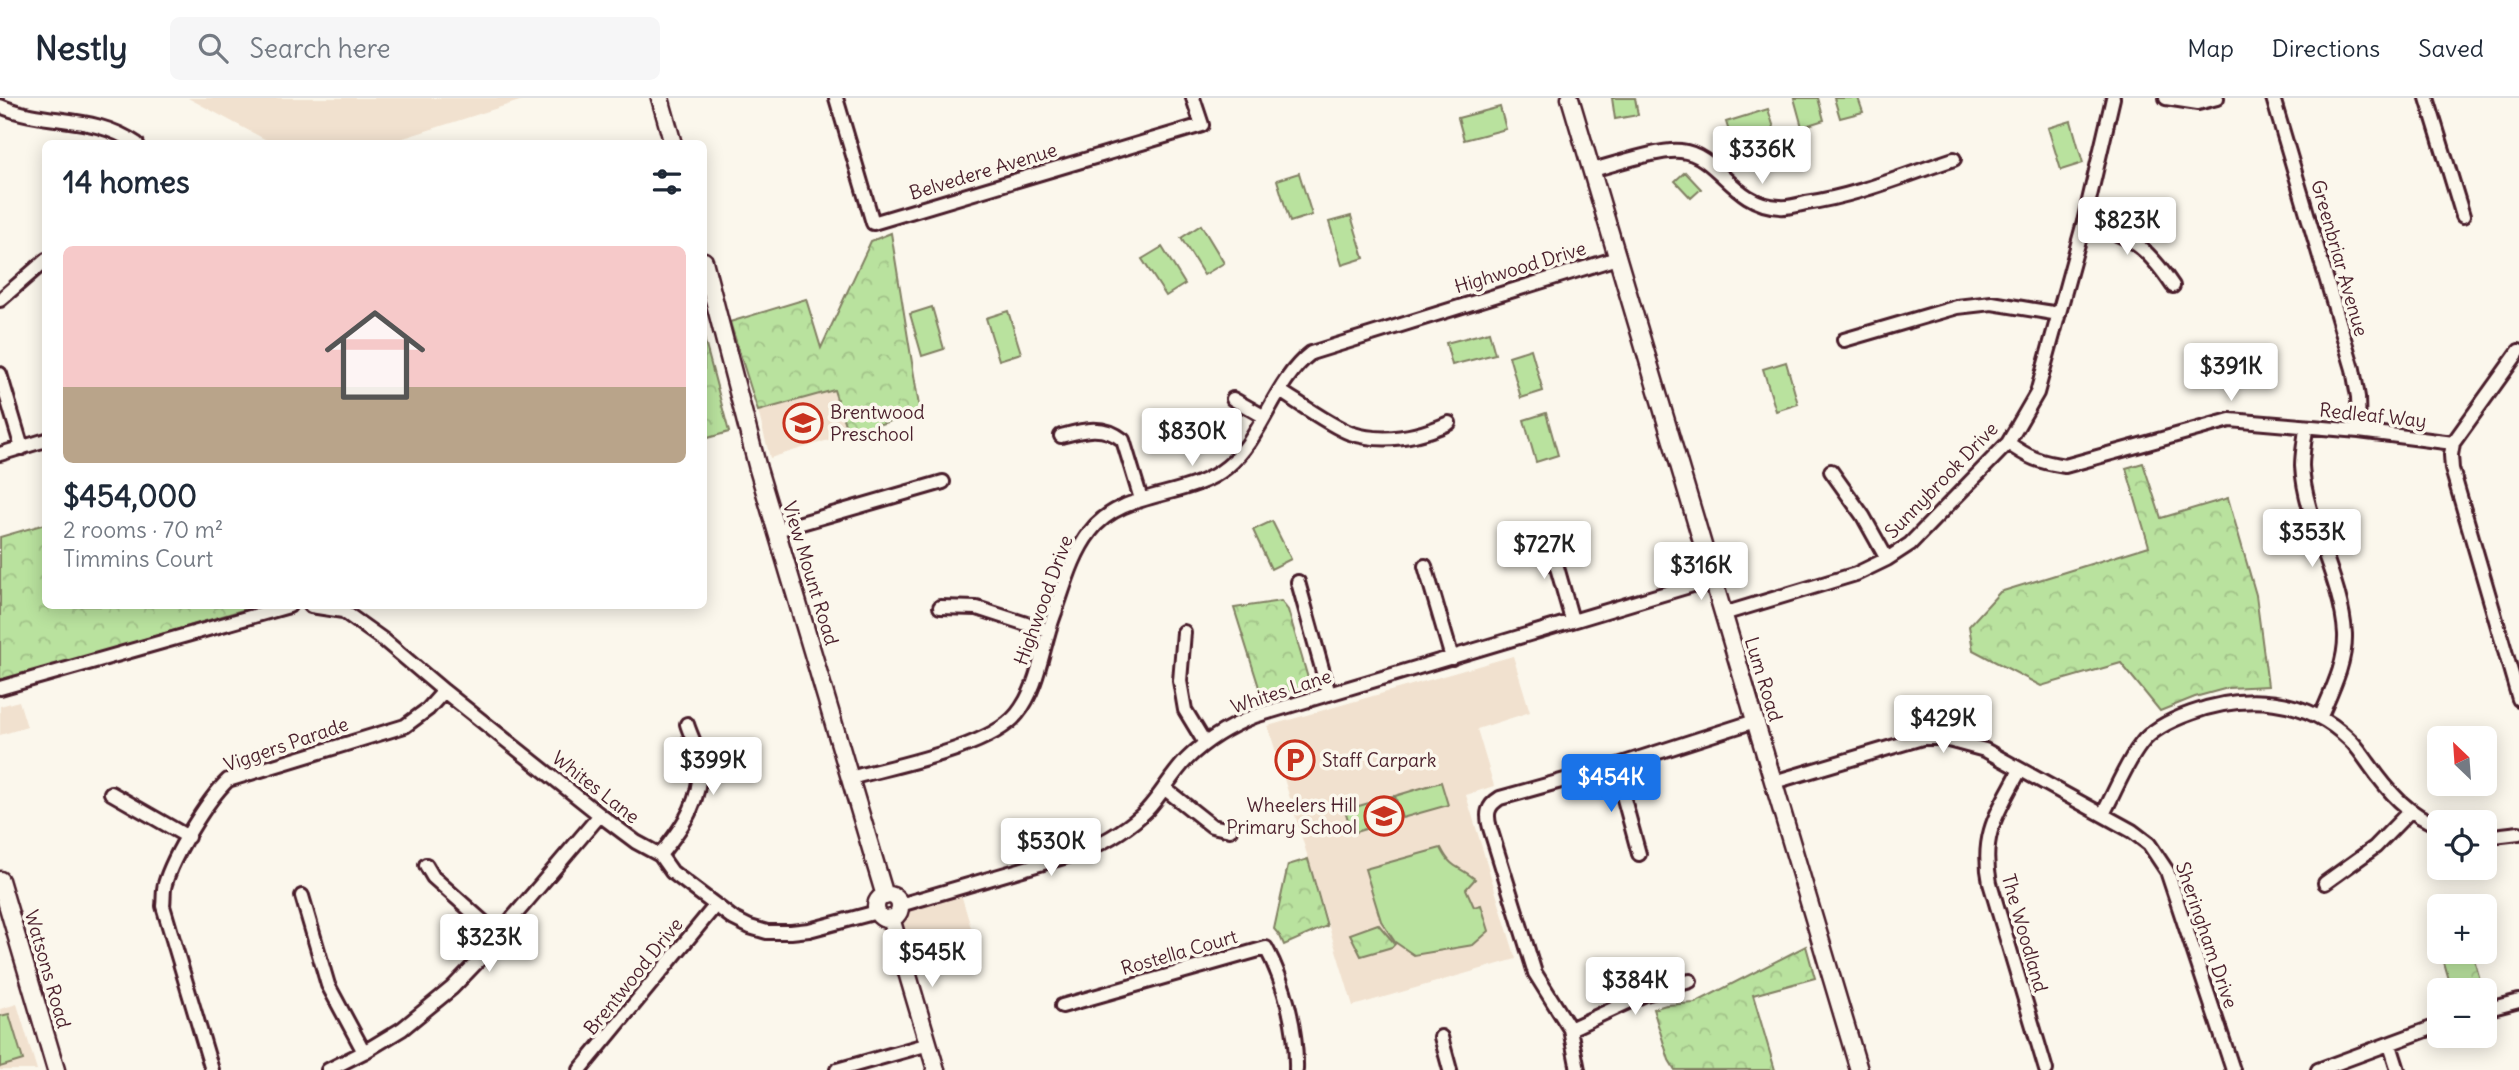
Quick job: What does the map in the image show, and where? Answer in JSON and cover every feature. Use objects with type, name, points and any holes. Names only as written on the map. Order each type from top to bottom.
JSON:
[{"type":"street","points":[[660,98],[673,140]]},
{"type":"street","name":"Belvedere Avenue","points":[[836,98],[873,223],[1202,125],[1193,98]]},
{"type":"street","name":"Lum Road","points":[[1570,98],[1859,1070]]},
{"type":"street","name":"Sunnybrook Drive","points":[[1723,614],[1856,574],[1887,559],[1910,544],[2008,443],[2037,393],[2084,222],[2113,98]]},
{"type":"street","points":[[2166,98],[2198,103],[2217,98]]},
{"type":"street","name":"Greenbriar Avenue","points":[[2273,98],[2353,369],[2358,397],[2359,431]]},
{"type":"street","points":[[2427,98],[2463,216]]},
{"type":"street","points":[[0,106],[30,116],[98,124],[114,129],[131,140]]},
{"type":"street","points":[[1592,170],[1679,150],[1699,156],[1729,185],[1753,201],[1780,207],[1833,200],[1954,159]]},
{"type":"street","points":[[2084,222],[2120,234],[2143,247],[2173,285]]},
{"type":"street","name":"Highwood Drive","points":[[850,778],[966,745],[1002,728],[1017,715],[1034,684],[1048,631],[1081,546],[1091,530],[1122,507],[1202,482],[1226,468],[1244,450],[1299,362],[1320,349],[1616,258]]},
{"type":"street","points":[[0,300],[42,263]]},
{"type":"street","name":"View Mount Road","points":[[707,273],[743,415],[885,896],[895,897],[890,912]]},
{"type":"street","points":[[1844,340],[1957,307],[1993,303],[2059,314]]},
{"type":"street","points":[[2519,351],[2453,443],[2451,455],[2452,469],[2519,699]]},
{"type":"street","points":[[0,374],[22,448]]},
{"type":"street","points":[[1280,391],[1349,433],[1386,440],[1432,431],[1449,423]]},
{"type":"street","points":[[1233,399],[1263,416]]},
{"type":"street","name":"Redleaf Way","points":[[2008,443],[2041,463],[2065,466],[2230,420],[2359,431],[2453,443]]},
{"type":"street","points":[[2306,428],[2302,465],[2308,497],[2339,603],[2345,634],[2339,673],[2321,716]]},
{"type":"street","points":[[1061,436],[1102,429],[1115,433],[1123,440],[1141,499]]},
{"type":"street","points":[[0,454],[42,441]]},
{"type":"street","points":[[1830,471],[1863,516],[1887,559]]},
{"type":"street","points":[[777,530],[943,482]]},
{"type":"street","points":[[1547,532],[1572,620]]},
{"type":"street","points":[[1425,566],[1452,658]]},
{"type":"street","name":"Whites Lane","points":[[331,609],[344,611],[385,640],[444,691],[600,815],[636,842],[660,855],[672,872],[715,905],[750,927],[767,932],[809,930],[890,912],[1083,851],[1132,823],[1148,809],[1186,760],[1205,743],[1233,725],[1255,716],[1713,579]]},
{"type":"street","points":[[1298,582],[1329,694]]},
{"type":"street","points":[[940,607],[977,608],[1048,631]]},
{"type":"street","points":[[0,688],[278,609]]},
{"type":"street","points":[[1184,632],[1180,681],[1185,710],[1205,743]]},
{"type":"street","name":"Viggers Parade","points":[[212,1070],[163,906],[164,885],[188,837],[215,793],[228,780],[405,726],[428,709],[444,691]]},
{"type":"street","points":[[2103,814],[2142,743],[2159,728],[2178,718],[2227,702],[2252,699],[2290,705],[2321,716],[2350,740],[2409,812],[2427,820]]},
{"type":"street","points":[[1578,1070],[1570,1028],[1535,973],[1490,828],[1488,810],[1500,798],[1615,766],[1755,720]]},
{"type":"street","points":[[660,855],[683,826],[697,792],[698,756],[687,724]]},
{"type":"street","name":"Sheringham Drive","points":[[1774,782],[1922,738],[1941,738],[1985,750],[2132,831],[2149,844],[2167,871],[2233,1070]]},
{"type":"street","points":[[1615,766],[1639,853]]},
{"type":"street","name":"The Woodland","points":[[2020,770],[1992,824],[1985,861],[2046,1070]]},
{"type":"street","points":[[1164,789],[1212,826],[1230,830]]},
{"type":"street","points":[[111,793],[188,837]]},
{"type":"street","points":[[2325,883],[2375,847],[2409,812]]},
{"type":"street","points":[[335,1069],[402,1029],[436,1003],[478,961],[600,815]]},
{"type":"street","points":[[2497,836],[2519,833]]},
{"type":"street","points":[[426,864],[433,877],[498,935]]},
{"type":"street","name":"Watsons Road","points":[[0,880],[56,1070]]},
{"type":"street","points":[[302,896],[328,985],[364,1052]]},
{"type":"street","name":"Brentwood Drive","points":[[580,1070],[715,905]]},
{"type":"street","points":[[890,912],[936,1070]]},
{"type":"street","name":"Rostella Court","points":[[1062,1006],[1266,948],[1291,1019],[1296,1070]]},
{"type":"street","points":[[1570,1028],[1645,994],[1690,981]]},
{"type":"street","points":[[2497,1007],[2519,1001]]},
{"type":"street","points":[[2318,1070],[2427,1030]]},
{"type":"street","points":[[1441,1037],[1450,1070]]},
{"type":"street","points":[[838,1070],[929,1044]]},
{"type":"street","points":[[2390,1045],[2398,1070]]},
{"type":"shaded area","points":[[188,98],[529,98],[398,140],[266,140]]},
{"type":"shaded area","name":"Brentwood Preschool","points":[[835,390],[848,434],[770,458],[758,411]]},
{"type":"shaded area","name":"Wheelers Hill Primary School","points":[[1513,656],[1530,712],[1477,729],[1494,786],[1466,795],[1516,959],[1353,1006],[1268,726]]},
{"type":"shaded area","points":[[19,701],[27,727],[0,735],[0,706]]},
{"type":"shaded area","points":[[961,894],[972,931],[907,951],[899,923],[909,910]]},
{"type":"shaded area","points":[[17,1004],[37,1070],[0,1070],[0,1009]]},
{"type":"green space","points":[[1612,98],[1635,98],[1638,115],[1615,119]]},
{"type":"green space","points":[[1794,98],[1818,98],[1824,120],[1802,127]]},
{"type":"green space","points":[[1834,98],[1858,98],[1863,112],[1840,118]]},
{"type":"green space","points":[[1500,107],[1506,129],[1464,140],[1458,118]]},
{"type":"green space","points":[[1768,109],[1775,131],[1733,144],[1726,122]]},
{"type":"green space","points":[[2071,121],[2083,163],[2061,170],[2048,128]]},
{"type":"green space","points":[[1685,172],[1701,189],[1691,198],[1675,181]]},
{"type":"green space","points":[[1299,173],[1312,215],[1290,222],[1277,180]]},
{"type":"green space","points":[[1351,216],[1364,258],[1342,265],[1329,222]]},
{"type":"green space","points":[[1201,225],[1224,263],[1204,275],[1181,238]]},
{"type":"green space","points":[[891,233],[920,412],[848,434],[834,390],[758,411],[730,322],[806,299],[821,348],[871,241]]},
{"type":"green space","points":[[1162,247],[1185,284],[1166,296],[1142,259]]},
{"type":"green space","points":[[932,307],[944,349],[922,356],[910,314]]},
{"type":"green space","points":[[1008,311],[1021,353],[999,360],[986,318]]},
{"type":"green space","points":[[1489,332],[1495,354],[1452,365],[1446,343]]},
{"type":"green space","points":[[707,349],[729,432],[707,438]]},
{"type":"green space","points":[[1531,349],[1543,391],[1521,398],[1509,356]]},
{"type":"green space","points":[[1786,362],[1798,404],[1776,411],[1763,369]]},
{"type":"green space","points":[[1546,413],[1558,455],[1536,462],[1524,420]]},
{"type":"green space","points":[[2143,463],[2161,518],[2228,498],[2256,595],[2268,686],[2228,688],[2160,711],[2121,663],[2041,686],[1973,650],[1969,626],[2000,592],[2149,546],[2126,468]]},
{"type":"green space","points":[[1272,521],[1291,559],[1271,569],[1253,530]]},
{"type":"green space","points":[[42,525],[42,609],[246,609],[0,682],[0,537]]},
{"type":"green space","points":[[1281,601],[1288,610],[1310,685],[1263,700],[1234,608]]},
{"type":"green space","points":[[1441,782],[1448,805],[1402,818],[1395,796]]},
{"type":"green space","points":[[1393,796],[1399,819],[1352,833],[1345,810]]},
{"type":"green space","points":[[1441,848],[1452,864],[1475,879],[1466,889],[1474,907],[1481,905],[1489,931],[1473,945],[1414,955],[1395,942],[1381,921],[1365,869]]},
{"type":"green space","points":[[1308,859],[1327,926],[1284,945],[1274,929],[1288,865]]},
{"type":"green space","points":[[1378,924],[1395,944],[1361,956],[1350,934]]},
{"type":"green space","points":[[1806,946],[1815,978],[1753,995],[1775,1070],[1675,1070],[1669,1060],[1653,1009],[1666,1005],[1695,1003]]},
{"type":"green space","points":[[2444,964],[2475,964],[2480,978],[2449,978]]},
{"type":"green space","points":[[9,1014],[23,1060],[0,1067],[0,1016]]},
{"type":"place","name":"Brentwood Preschool","points":[[803,423]]},
{"type":"place","name":"Staff Carpark","points":[[1295,760]]},
{"type":"place","name":"Wheelers Hill Primary School","points":[[1384,816]]}]
